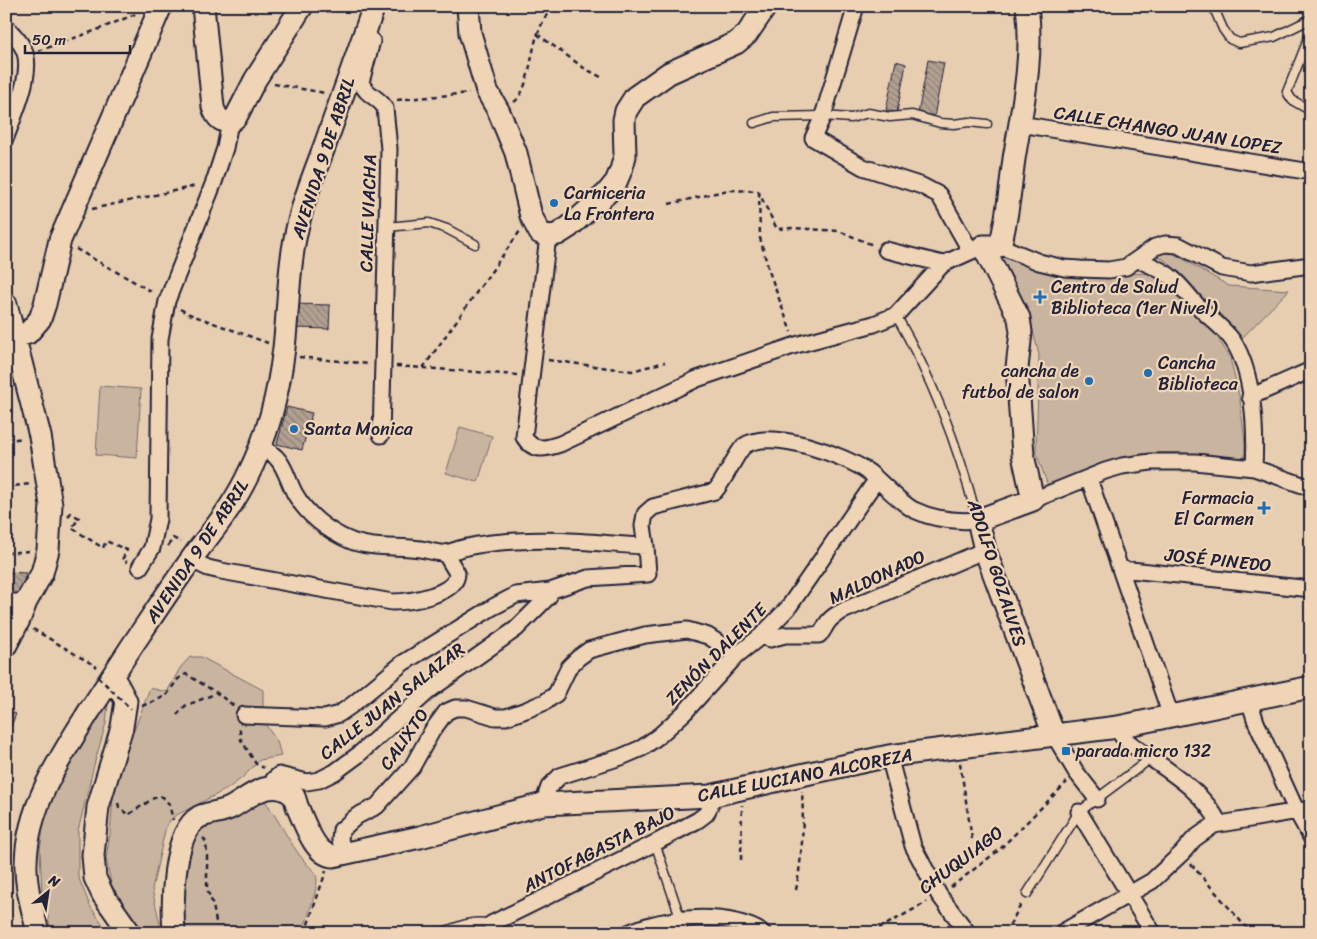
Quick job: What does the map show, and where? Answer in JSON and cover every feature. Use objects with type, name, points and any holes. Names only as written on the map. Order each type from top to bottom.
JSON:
[{"type":"street","points":[[15,337],[28,333],[40,319],[46,304],[60,240],[161,6]]},
{"type":"street","points":[[203,6],[213,107],[215,114],[224,122],[230,122],[236,118],[255,80],[302,6]]},
{"type":"street","name":"AVENIDA 9 DE ABRIL","points":[[38,933],[27,887],[26,862],[30,834],[38,804],[55,768],[105,677],[230,508],[261,448],[271,418],[282,356],[290,264],[300,217],[374,6]]},
{"type":"street","name":"CALLE VIACHA","points":[[381,435],[389,149],[387,114],[382,102],[366,90],[361,82],[382,6]]},
{"type":"street","points":[[468,6],[470,33],[487,91],[516,153],[531,216],[540,233],[548,236],[558,234],[570,226],[607,194],[616,182],[625,156],[624,120],[626,111],[635,97],[670,74],[736,43],[747,34],[766,6]]},
{"type":"street","points":[[856,6],[824,116],[813,138],[863,167],[922,186],[939,194],[984,247],[1019,318],[1021,332],[1017,368],[1023,454],[1033,500]]},
{"type":"street","points":[[548,236],[524,437],[533,447],[547,448],[560,444],[697,379],[796,345],[874,324],[896,315],[943,264],[984,247],[1007,219],[1028,62],[1030,24],[1027,6]]},
{"type":"street","points":[[6,27],[19,42],[26,55],[23,85],[6,137]]},
{"type":"street","points":[[140,567],[152,548],[158,519],[160,339],[167,300],[214,182],[225,148],[230,122]]},
{"type":"street","name":"CALLE CHANGO JUAN LOPEZ","points":[[1020,124],[1311,172]]},
{"type":"street","points":[[984,247],[1064,268],[1109,270],[1126,267],[1139,260],[1155,247],[1165,244],[1178,246],[1222,268],[1251,273],[1311,265]]},
{"type":"street","points":[[886,250],[943,264]]},
{"type":"street","points":[[1139,260],[1174,279],[1191,300],[1232,340],[1242,361],[1250,397],[1255,435],[1254,468]]},
{"type":"street","points":[[6,304],[40,436],[51,505],[48,550],[42,573],[17,608],[6,644]]},
{"type":"street","points":[[1250,397],[1311,370]]},
{"type":"street","points":[[244,715],[325,718],[339,714],[403,662],[492,607],[516,595],[550,591],[588,578],[648,574],[643,526],[645,514],[653,507],[715,491],[742,447],[755,441],[770,439],[806,445],[868,472],[911,508],[923,514],[964,522],[978,520],[1122,466],[1150,462],[1195,462],[1254,468],[1311,488]]},
{"type":"street","points":[[261,448],[274,454],[281,463],[296,495],[316,519],[350,541],[445,553],[471,546],[534,540],[646,546]]},
{"type":"street","name":"ZENÓN DALENTE","points":[[543,804],[549,787],[560,776],[621,757],[642,748],[660,735],[685,712],[737,655],[760,636],[788,608],[877,479]]},
{"type":"street","points":[[1089,479],[1171,716]]},
{"type":"street","name":"ADOLFO GOZALVES","points":[[978,520],[985,550],[1054,736],[1076,772],[1097,798]]},
{"type":"street","name":"MALDONADO","points":[[760,636],[770,639],[785,635],[819,635],[834,616],[845,610],[985,550]]},
{"type":"street","points":[[192,560],[208,568],[221,571],[392,602],[405,602],[441,592],[456,580],[457,573],[445,553]]},
{"type":"street","name":"JOSÉ PINEDO","points":[[1121,569],[1311,589]]},
{"type":"street","name":"CALLE JUAN SALAZAR","points":[[275,781],[307,782],[319,780],[335,772],[358,755],[430,690],[516,629],[549,596],[550,591]]},
{"type":"street","name":"CALIXTO","points":[[338,855],[341,830],[357,816],[377,806],[412,767],[432,731],[446,712],[455,708],[466,708],[495,718],[506,717],[526,710],[545,702],[556,694],[569,668],[589,650],[646,635],[687,630],[708,636],[737,655]]},
{"type":"street","points":[[105,677],[117,684],[126,701],[122,727],[98,807],[93,855],[94,870],[95,878],[103,895],[130,933]]},
{"type":"street","name":"CALLE LUCIANO ALCOREZA","points":[[338,855],[420,837],[543,804],[710,796],[890,756],[1118,727],[1311,687]]},
{"type":"street","points":[[1249,700],[1256,722],[1304,810],[1311,837]]},
{"type":"street","points":[[1118,727],[1122,736],[1150,759],[1194,789],[1209,806],[1219,822]]},
{"type":"street","points":[[890,756],[913,846],[939,895],[968,933]]},
{"type":"street","points":[[174,933],[173,888],[176,866],[188,828],[200,817],[229,808],[275,781],[293,795],[313,840],[319,849],[326,856],[338,855]]},
{"type":"street","name":"ANTOFAGASTA BAJO","points":[[491,924],[655,844],[704,817],[710,806],[710,796]]},
{"type":"street","points":[[1061,933],[1152,881],[1205,830],[1219,822],[1304,810]]},
{"type":"street","points":[[1079,812],[1153,933]]},
{"type":"street","points":[[628,933],[647,926],[682,926],[732,920],[763,933]]},
{"type":"street","points":[[491,924],[506,933]]},
{"type":"lane","points":[[1212,6],[1230,39],[1239,43],[1274,37],[1311,19]]},
{"type":"lane","points":[[1311,32],[1287,92],[1292,100],[1311,111]]},
{"type":"lane","points":[[754,123],[773,117],[824,116],[851,118],[868,113],[890,117],[912,115],[954,124],[970,122],[987,124]]},
{"type":"lane","points":[[387,227],[429,222],[475,244]]},
{"type":"lane","name":"ADOLFO GOZALVES","points":[[896,315],[914,346],[958,452],[978,520]]},
{"type":"lane","points":[[1028,894],[1079,812],[1150,759]]},
{"type":"lane","points":[[655,844],[682,926]]},
{"type":"lane","points":[[441,933],[474,923],[483,922],[491,924]]},
{"type":"path","points":[[498,112],[518,100],[522,93],[537,34],[546,16],[554,6]]},
{"type":"path","points":[[26,55],[139,13]]},
{"type":"path","points":[[537,34],[584,68],[601,77]]},
{"type":"path","points":[[71,213],[214,182]]},
{"type":"path","points":[[669,204],[728,190],[758,191]]},
{"type":"path","points":[[758,191],[777,229],[793,228],[839,231],[886,250]]},
{"type":"path","points":[[758,191],[760,238],[769,271],[796,345]]},
{"type":"path","points":[[423,368],[531,216]]},
{"type":"path","points":[[282,356],[532,376]]},
{"type":"path","points":[[534,359],[632,371],[665,362]]},
{"type":"path","points":[[6,487],[48,481]]},
{"type":"path","points":[[51,505],[64,520],[71,513],[79,518],[72,528],[103,548],[106,541],[127,550],[122,560],[140,567]]},
{"type":"path","points":[[6,553],[48,550]]},
{"type":"path","points":[[17,608],[103,670],[105,677],[131,709]]},
{"type":"path","points":[[140,706],[166,696],[178,679],[186,674],[217,693],[244,715],[239,730],[240,738],[256,764],[275,781]]},
{"type":"path","points":[[177,715],[186,706],[217,693]]},
{"type":"path","points":[[957,747],[972,839]]},
{"type":"path","name":"CHUQUIAGO","points":[[871,933],[939,895],[999,850],[1076,772]]},
{"type":"path","points":[[796,890],[800,872],[803,822],[801,775]]},
{"type":"path","points":[[741,860],[742,789]]},
{"type":"path","points":[[117,800],[119,807],[128,815],[157,796],[163,797],[169,804],[177,834],[185,836],[196,833],[205,840],[208,869],[207,889],[213,905],[216,922]]},
{"type":"path","points":[[1182,854],[1251,933]]},
{"type":"path","points":[[305,933],[322,882],[338,855]]},
{"type":"path","points":[[1005,933],[1028,894]]},
{"type":"shaded area","points":[[1164,248],[1229,286],[1289,290],[1243,337],[1237,338],[1186,279],[1163,259],[1153,254]]},
{"type":"shaded area","points":[[1016,255],[1114,274],[1157,273],[1169,277],[1212,328],[1230,358],[1240,400],[1245,458],[1149,453],[1125,457],[1102,464],[1048,486],[1036,452],[1039,355],[1022,300],[1000,256]]},
{"type":"shaded area","points":[[100,386],[141,389],[137,458],[96,455]]},
{"type":"shaded area","points":[[460,427],[492,436],[478,482],[446,473]]},
{"type":"shaded area","points":[[190,657],[201,657],[263,690],[263,714],[267,727],[277,741],[281,756],[260,760],[242,778],[227,789],[173,817],[166,826],[152,889],[162,933],[145,933],[143,926],[137,925],[111,884],[106,858],[114,784],[150,688],[167,692],[180,668]]},
{"type":"shaded area","points":[[108,705],[106,723],[78,831],[78,876],[90,906],[109,933],[52,933],[42,895],[40,850],[45,816],[58,786]]},
{"type":"shaded area","points":[[262,797],[293,846],[313,870],[317,878],[313,900],[301,933],[180,933],[180,829]]},
{"type":"building","points":[[928,60],[944,63],[934,117],[918,114]]},
{"type":"building","points":[[896,61],[906,64],[897,112],[886,110]]},
{"type":"building","points":[[295,304],[330,305],[329,329],[294,328]]},
{"type":"building","name":"Santa Monica","points":[[287,407],[312,413],[302,450],[277,444]]},
{"type":"building","points":[[8,572],[26,573],[19,598],[6,598]]},
{"type":"building","points":[[6,710],[16,714],[9,731],[6,730]]},
{"type":"place","name":"Carniceria La Frontera","points":[[554,203]]},
{"type":"place","name":"Centro de Salud Biblioteca (1er Nivel)","points":[[1040,297]]},
{"type":"place","name":"Cancha Biblioteca","points":[[1148,373]]},
{"type":"place","name":"cancha de futbol de salon","points":[[1089,381]]},
{"type":"place","name":"Santa Monica","points":[[294,429]]},
{"type":"place","name":"Farmacia El Carmen","points":[[1264,508]]},
{"type":"place","name":"parada micro 132","points":[[1066,751]]}]
